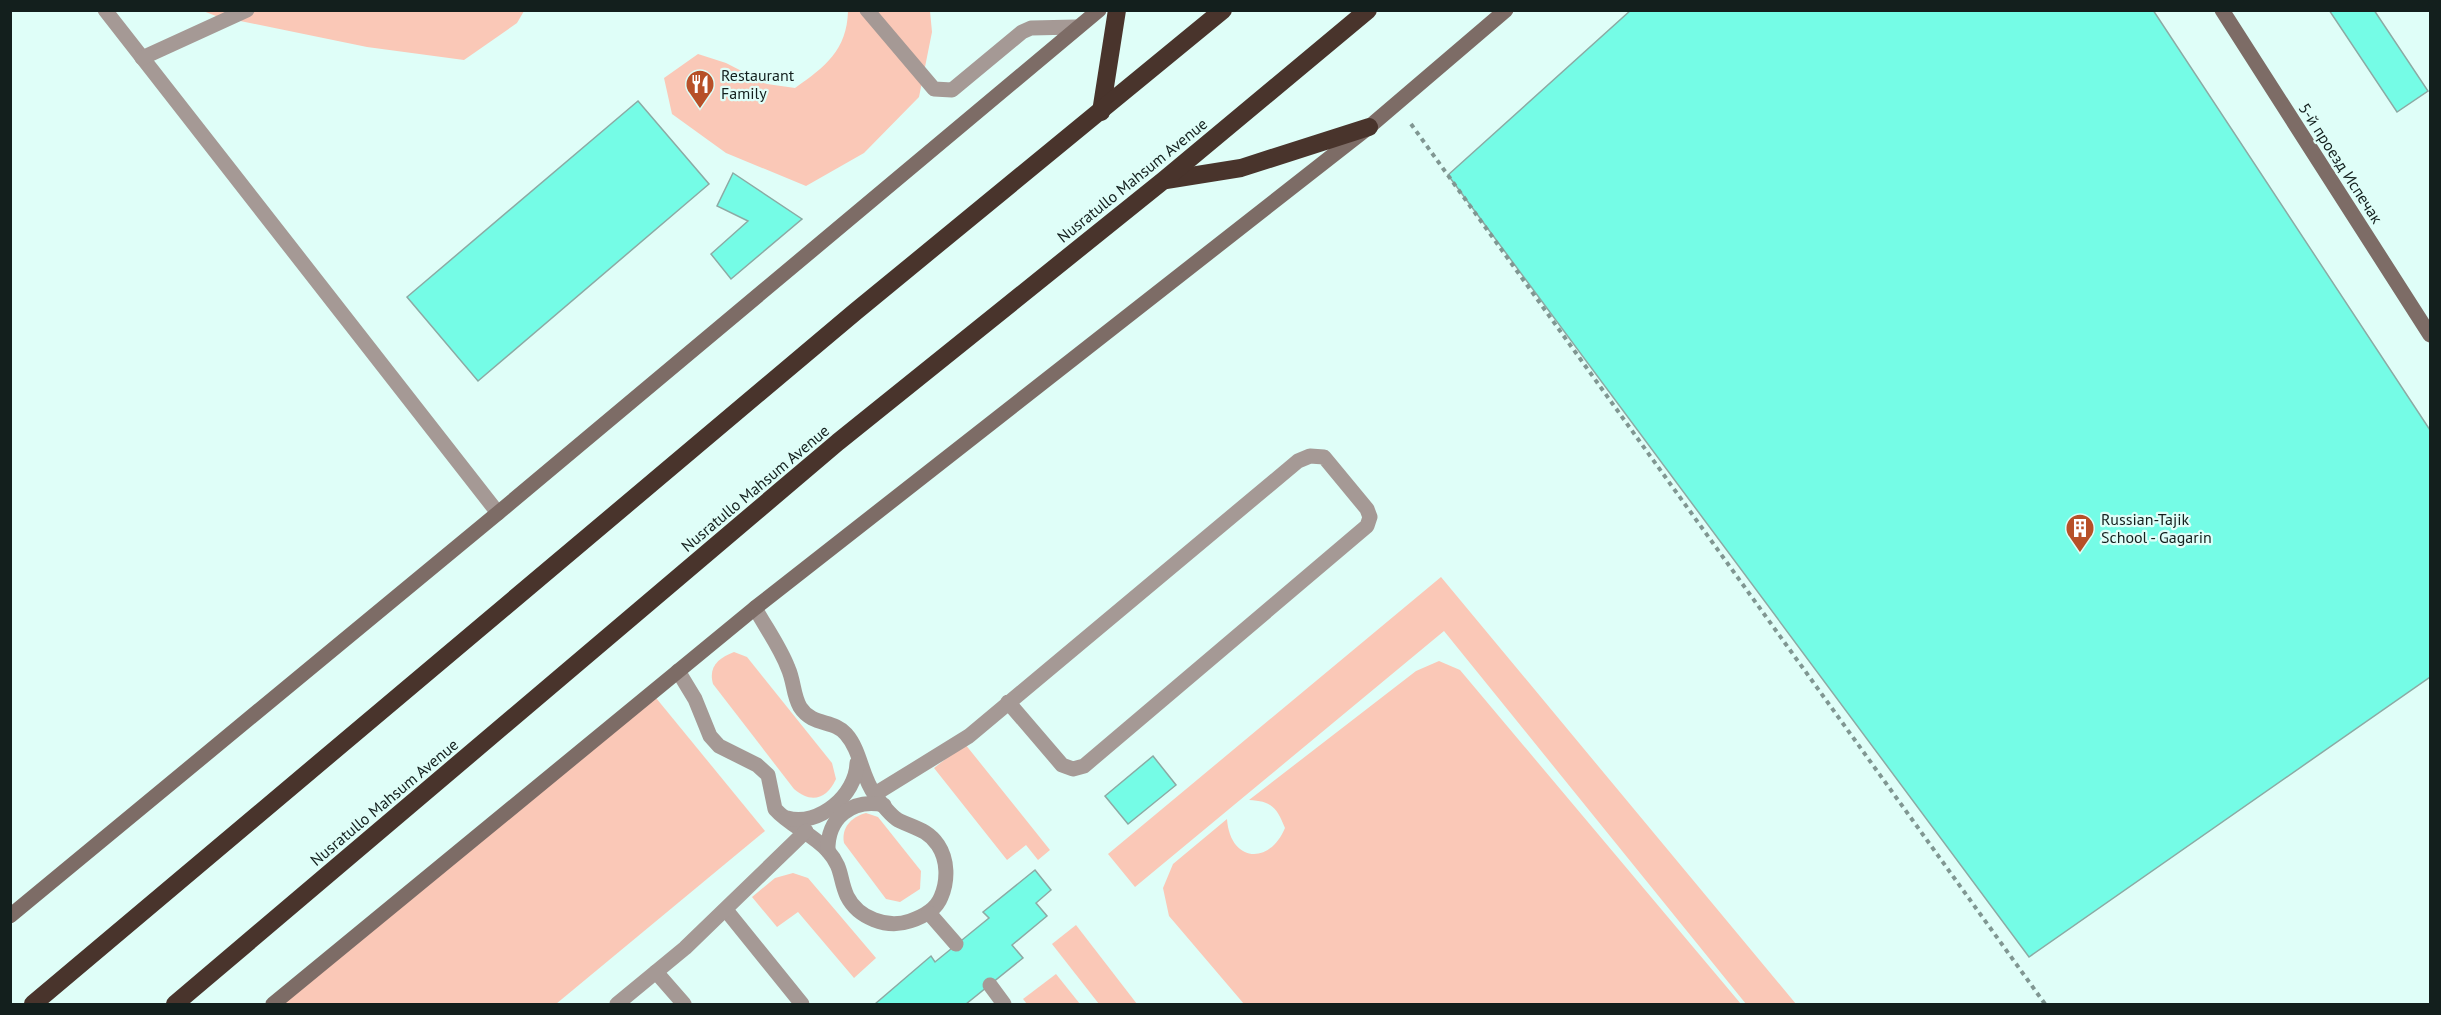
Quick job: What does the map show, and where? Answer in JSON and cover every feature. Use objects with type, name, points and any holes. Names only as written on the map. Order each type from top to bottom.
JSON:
[{"type":"highway","points":[[1101,112],[1117,10]]},
{"type":"highway","points":[[33,1005],[855,312],[1223,10]]},
{"type":"highway","name":"Nusratullo Mahsum Avenue","points":[[175,1005],[838,442],[1164,180],[1368,10]]},
{"type":"highway","points":[[1164,180],[1240,168],[1369,128]]},
{"type":"street","points":[[10,916],[498,513],[1098,10]]},
{"type":"street","points":[[273,1005],[755,609],[1369,128],[1506,10]]},
{"type":"street","name":"5-й проезд Испечак","points":[[2222,10],[2430,334]]},
{"type":"lane","points":[[105,10],[498,513]]},
{"type":"lane","points":[[142,58],[247,10]]},
{"type":"lane","points":[[867,10],[934,89],[943,90],[952,90],[1022,32],[1031,28],[1076,27]]},
{"type":"lane","points":[[828,850],[831,827],[845,810],[859,804],[879,800],[969,736],[1008,702],[1298,461],[1310,456],[1324,458],[1367,509],[1370,517],[1367,526],[1084,766],[1073,769],[1062,765],[1008,702]]},
{"type":"lane","points":[[678,671],[695,699],[710,736],[719,746],[757,765],[768,775],[775,809],[782,817],[806,831],[828,850],[841,870],[849,899],[863,914],[882,924],[908,922],[929,913],[940,900],[947,882],[944,859],[937,844],[924,831],[900,821],[879,800],[864,776],[857,754],[844,732],[832,725],[820,724],[800,708],[786,662],[755,609]]},
{"type":"lane","points":[[782,817],[800,822],[814,817],[843,798],[857,775],[857,754]]},
{"type":"lane","points":[[617,1005],[726,910],[806,831]]},
{"type":"lane","points":[[726,910],[802,1005]]},
{"type":"lane","points":[[929,913],[956,944]]},
{"type":"lane","points":[[656,972],[684,1005]]},
{"type":"lane","points":[[990,985],[1004,1005]]},
{"type":"path","points":[[1397,104],[2045,1005]]},
{"type":"shaded area","points":[[203,11],[524,11],[517,23],[464,60],[367,47],[216,16]]},
{"type":"shaded area","points":[[848,11],[930,11],[932,32],[919,97],[864,153],[806,186],[726,153],[672,114],[664,78],[698,54],[726,63],[767,84],[795,88],[825,65],[839,47],[847,25]]},
{"type":"shaded area","points":[[1441,577],[1796,1004],[1746,1004],[1444,631],[1135,887],[1108,854]]},
{"type":"shaded area","points":[[734,652],[747,657],[832,763],[836,779],[823,795],[806,797],[794,789],[713,684],[713,668],[724,657]]},
{"type":"shaded area","points":[[1439,661],[1460,670],[1741,1004],[1244,1004],[1169,916],[1163,888],[1173,864],[1227,819],[1235,844],[1242,851],[1251,854],[1270,849],[1285,828],[1282,821],[1273,807],[1263,802],[1249,800],[1416,671]]},
{"type":"shaded area","points":[[652,693],[765,831],[556,1004],[274,1004]]},
{"type":"shaded area","points":[[965,744],[1050,850],[1038,860],[1026,845],[1007,860],[934,768]]},
{"type":"shaded area","points":[[866,813],[878,817],[921,871],[920,889],[900,902],[886,899],[844,843],[844,833],[848,824],[856,817]]},
{"type":"shaded area","points":[[793,873],[808,878],[876,958],[854,978],[798,912],[777,927],[752,897],[775,878]]},
{"type":"shaded area","points":[[1076,925],[1137,1004],[1099,1004],[1052,944]]},
{"type":"shaded area","points":[[1056,974],[1080,1004],[1027,1004],[1023,999]]},
{"type":"building","name":"Russian-Tajik School - Gagarin","points":[[1631,10],[2153,10],[2430,430],[2430,677],[2029,957],[1448,175]]},
{"type":"building","points":[[2329,10],[2374,10],[2428,91],[2397,112]]},
{"type":"building","points":[[638,101],[709,184],[478,381],[407,297]]},
{"type":"building","points":[[733,173],[802,219],[731,279],[711,254],[748,221],[717,206]]},
{"type":"building","points":[[1153,756],[1176,785],[1128,824],[1105,796]]},
{"type":"building","points":[[1035,870],[1051,890],[1036,903],[1047,916],[1012,945],[1023,958],[966,1004],[875,1004],[931,956],[935,962],[989,918],[983,912]]},
{"type":"place","name":"Restaurant Family","points":[[700,110]]},
{"type":"place","name":"Russian-Tajik School - Gagarin","points":[[2080,554]]}]
